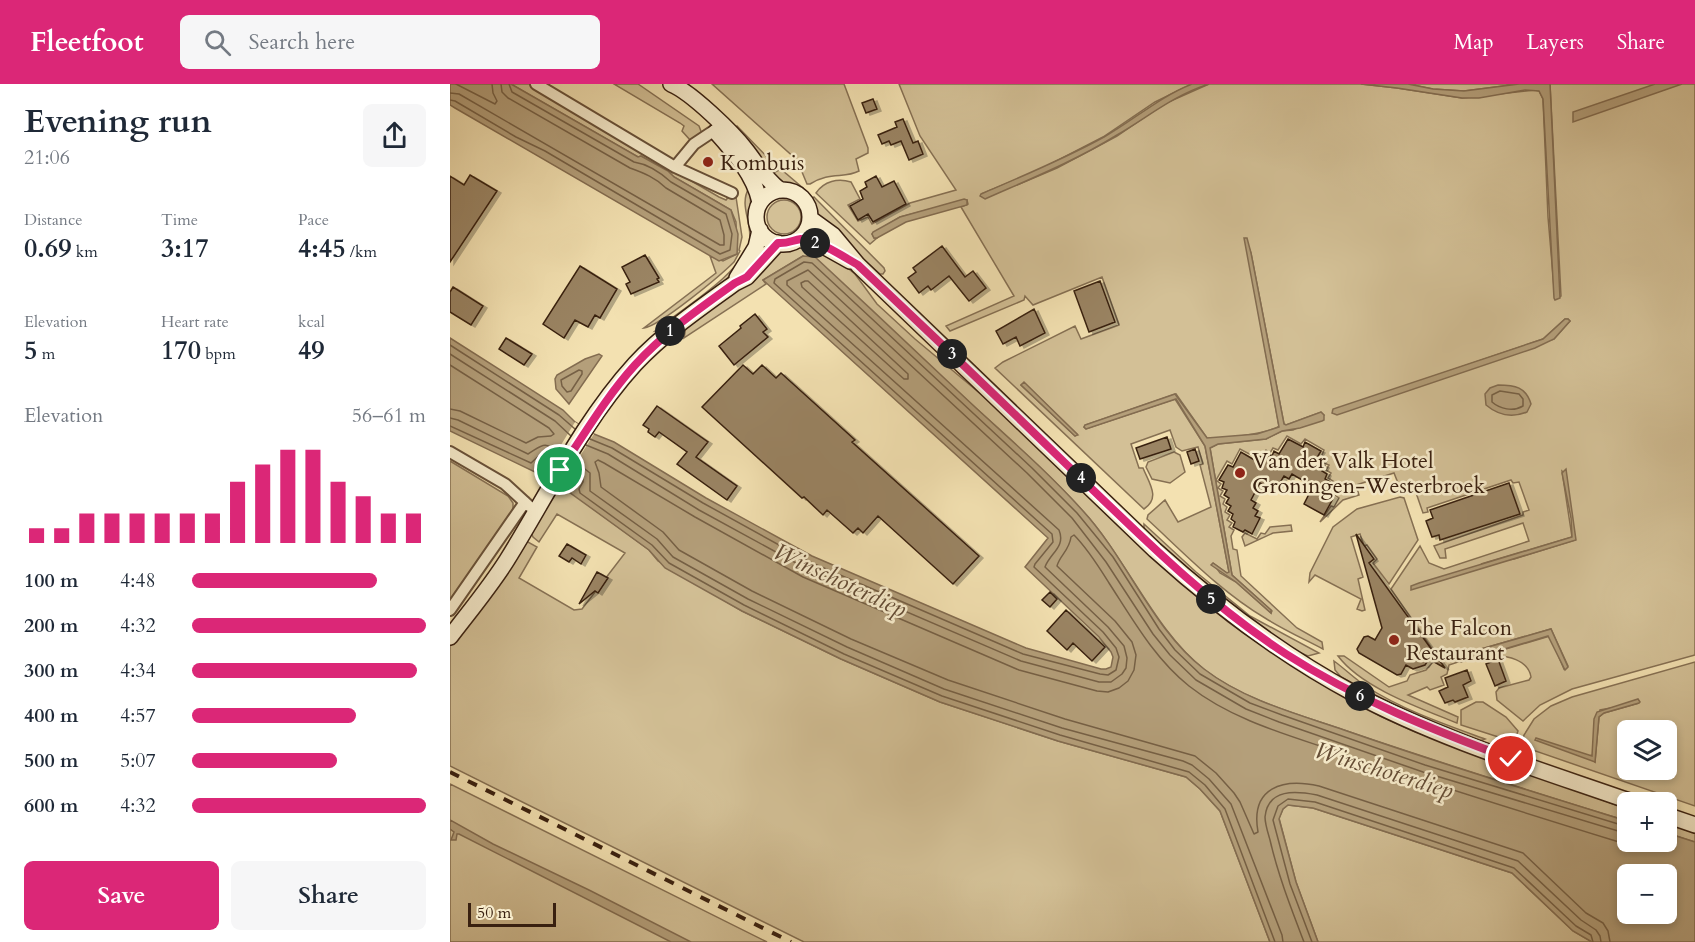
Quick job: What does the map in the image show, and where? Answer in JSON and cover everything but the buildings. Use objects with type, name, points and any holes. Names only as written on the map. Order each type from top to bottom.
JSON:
[{"type":"main road","points":[[669,84],[675,95],[715,130],[736,155],[753,182],[760,202]]},
{"type":"main road","points":[[669,84],[681,88],[732,135],[771,183],[780,190]]},
{"type":"main road","points":[[780,190],[790,190],[803,198],[809,207],[808,228],[799,239],[789,243],[778,243],[765,237],[760,230],[756,216],[760,202],[771,193],[780,190]]},
{"type":"main road","points":[[810,219],[833,235],[858,265],[1155,550],[1197,588],[1256,633],[1330,680],[1416,723],[1617,797]]},
{"type":"main road","points":[[735,283],[756,247],[760,230]]},
{"type":"main road","points":[[799,239],[825,247],[858,265]]},
{"type":"main road","points":[[450,637],[506,562],[530,507],[560,470],[618,386],[645,354],[669,332],[735,283],[747,277],[778,243]]},
{"type":"main road","points":[[1677,819],[1695,825]]},
{"type":"street","points":[[536,84],[675,167],[732,193]]},
{"type":"street","points":[[675,167],[694,144],[715,130]]},
{"type":"street","points":[[450,452],[505,484],[530,507],[450,610]]},
{"type":"shaded area","points":[[511,84],[530,84],[719,197],[726,200],[730,195],[736,197],[742,237],[740,251],[734,262],[676,310],[644,328],[716,273],[710,256],[723,261],[737,254],[736,222],[731,210],[674,177],[668,171],[641,156],[638,157]]},
{"type":"shaded area","points":[[614,84],[638,84],[699,126],[702,134],[691,141],[682,131],[684,126],[680,123]]},
{"type":"shaded area","points":[[712,84],[844,84],[868,148],[868,153],[856,159],[859,171],[848,175],[830,176],[807,184],[797,160]]},
{"type":"shaded area","points":[[899,84],[1192,84],[1155,102],[1103,137],[1039,170],[981,194],[1017,185],[1057,168],[1117,136],[1164,104],[1209,84],[1361,84],[1462,98],[1539,91],[1543,99],[1548,217],[1555,299],[1561,296],[1550,84],[1695,84],[1695,655],[1572,689],[1540,705],[1523,721],[1497,700],[1496,692],[1499,688],[1529,680],[1531,677],[1529,671],[1514,659],[1489,654],[1550,636],[1564,669],[1568,666],[1551,629],[1460,655],[1461,661],[1449,665],[1447,674],[1441,677],[1444,685],[1430,690],[1427,687],[1408,695],[1458,717],[1457,723],[1409,704],[1376,687],[1348,667],[1338,656],[1344,656],[1389,687],[1407,681],[1410,675],[1426,670],[1439,659],[1391,589],[1420,546],[1429,563],[1444,569],[1529,541],[1523,523],[1445,549],[1446,558],[1440,558],[1434,546],[1523,515],[1523,512],[1529,510],[1519,482],[1513,483],[1511,480],[1427,508],[1428,512],[1423,513],[1414,487],[1398,483],[1394,473],[1356,485],[1359,495],[1343,500],[1320,522],[1339,498],[1333,494],[1335,489],[1331,486],[1333,481],[1328,478],[1331,473],[1326,470],[1329,465],[1324,463],[1326,458],[1322,455],[1324,450],[1305,439],[1301,444],[1287,436],[1278,450],[1273,448],[1270,453],[1266,450],[1263,455],[1258,452],[1255,457],[1240,449],[1232,464],[1227,461],[1216,480],[1221,484],[1218,488],[1223,491],[1220,496],[1225,499],[1223,504],[1227,507],[1225,512],[1230,515],[1227,520],[1232,523],[1229,527],[1234,530],[1231,536],[1233,549],[1237,550],[1241,576],[1297,628],[1322,642],[1323,649],[1249,608],[1203,572],[1147,519],[1148,515],[1165,500],[1178,522],[1211,507],[1200,465],[1203,464],[1198,447],[1182,451],[1176,447],[1170,430],[1131,444],[1139,468],[1143,468],[1153,495],[1149,505],[1144,509],[995,368],[1075,326],[1081,339],[1119,325],[1102,277],[1033,305],[1025,296],[1024,300],[950,331],[946,326],[1014,296],[961,207],[968,204],[967,200],[900,217],[872,234],[874,238],[877,238],[870,244],[816,193],[823,186],[832,182],[841,180],[851,182],[860,199],[848,205],[858,221],[868,217],[872,224],[910,203],[956,190],[920,136]],"holes":[[[1245,238],[1251,253],[1284,424],[1321,412],[1324,415],[1293,430],[1282,431],[1266,439],[1218,444],[1210,448],[1232,575],[1272,611],[1271,613],[1236,582],[1220,573],[1213,563],[1227,573],[1229,572],[1205,446],[1175,399],[1086,429],[1084,427],[1176,394],[1207,438],[1244,435],[1279,426]],[[1565,319],[1570,321],[1554,339],[1332,411],[1543,339]],[[1024,383],[1077,434],[1075,436],[1021,385]],[[1562,471],[1566,474],[1575,540],[1514,559],[1481,564],[1572,537]]]},
{"type":"shaded area","points":[[1408,84],[1519,84],[1464,91],[1433,89]]},
{"type":"shaded area","points":[[736,127],[771,161],[771,166],[766,171]]},
{"type":"shaded area","points":[[779,170],[803,188],[783,183],[769,175]]},
{"type":"shaded area","points":[[749,188],[752,239],[739,266],[701,301],[661,330],[655,331],[722,279],[743,255],[750,236],[745,209]]},
{"type":"shaded area","points":[[814,197],[884,268],[883,274],[880,274],[819,219],[811,199]]},
{"type":"shaded area","points":[[784,200],[796,205],[801,217],[796,229],[784,234],[772,229],[767,217],[772,205]]},
{"type":"shaded area","points":[[804,245],[840,262],[855,274],[877,304],[1007,416],[1185,586],[1228,622],[1260,644],[1380,716],[1413,731],[1617,805],[1617,818],[1291,712],[1238,690],[1205,670],[1171,636],[1113,549],[1063,490],[905,344],[803,256],[763,280],[766,284],[684,338],[686,327],[778,253]]},
{"type":"shaded area","points":[[1174,452],[1180,455],[1185,472],[1170,483],[1152,479],[1146,467],[1148,462]]},
{"type":"shaded area","points":[[450,461],[508,496],[513,503],[513,510],[450,599]]},
{"type":"shaded area","points":[[561,485],[649,550],[658,561],[742,611],[841,659],[940,702],[1058,741],[1186,777],[1220,811],[1270,942],[804,942],[450,766],[450,646],[483,605],[524,543],[528,542],[537,547],[519,578],[574,610],[582,609],[625,553],[557,514],[539,542],[533,537],[531,532]]},
{"type":"shaded area","points":[[1400,497],[1404,498],[1418,540],[1389,584],[1373,563],[1377,559],[1367,545],[1364,546],[1360,534],[1351,537],[1363,577],[1358,579],[1365,610],[1357,609],[1361,599],[1315,575],[1309,582],[1310,573],[1333,527],[1357,509]]},
{"type":"shaded area","points":[[1144,524],[1196,572],[1250,616],[1319,653],[1308,656],[1294,650],[1233,609],[1144,530]]},
{"type":"shaded area","points":[[1291,525],[1292,531],[1273,533],[1245,546],[1242,537],[1245,533],[1257,539],[1270,527]]},
{"type":"shaded area","points":[[1334,661],[1367,687],[1395,703],[1485,739],[1480,741],[1403,711],[1341,677],[1335,670]]},
{"type":"shaded area","points":[[1695,662],[1695,806],[1677,800],[1677,792],[1654,792],[1620,780],[1677,780],[1677,720],[1617,720],[1617,779],[1521,746],[1524,735],[1534,719],[1551,706],[1572,697]],"holes":[[[1639,703],[1604,713],[1599,717],[1595,762],[1589,756],[1593,755],[1600,710]]]},
{"type":"shaded area","points":[[1476,702],[1483,702],[1506,717],[1518,731],[1514,742],[1461,725],[1461,710]]},
{"type":"shaded area","points":[[450,784],[767,942],[450,942]]},
{"type":"shaded area","points":[[1288,805],[1313,808],[1512,873],[1573,931],[1592,942],[1318,942],[1296,882],[1279,818],[1283,809]]},
{"type":"shaded area","points":[[1677,827],[1695,833],[1695,842],[1677,836]]},
{"type":"water","points":[[450,84],[511,84],[638,157],[641,156],[668,171],[674,177],[731,210],[738,234],[737,254],[719,261],[455,108],[450,105]]},
{"type":"water","points":[[1192,84],[1209,84],[1173,100],[1069,161],[985,199],[980,196],[1089,145],[1169,95]]},
{"type":"water","points":[[1361,84],[1408,84],[1433,89],[1464,91],[1519,84],[1550,84],[1560,298],[1555,300],[1554,298],[1543,99],[1539,91],[1525,90],[1479,98],[1462,98]]},
{"type":"water","points":[[1655,84],[1682,84],[1573,122],[1573,112]]},
{"type":"water","points":[[967,200],[967,205],[906,222],[877,238],[874,238],[872,234],[900,217]]},
{"type":"water","points":[[1244,238],[1247,238],[1251,253],[1284,424],[1321,412],[1324,415],[1322,421],[1282,431],[1266,439],[1218,444],[1210,448],[1232,575],[1271,610],[1271,613],[1236,582],[1211,565],[1213,563],[1227,573],[1229,572],[1205,446],[1176,399],[1086,429],[1084,427],[1175,394],[1207,438],[1257,434],[1279,427]]},
{"type":"water","name":"Winschoterdiep","points":[[803,256],[815,257],[1070,497],[1099,530],[1170,635],[1186,653],[1220,680],[1253,698],[1290,712],[1450,766],[1617,818],[1617,852],[1677,852],[1677,836],[1695,842],[1695,942],[1592,942],[1573,931],[1512,873],[1313,808],[1288,805],[1283,809],[1279,819],[1296,882],[1318,942],[1270,942],[1220,811],[1186,777],[1058,741],[940,702],[841,659],[742,611],[665,568],[649,550],[569,492],[578,479],[544,458],[537,473],[450,431],[450,338],[563,410],[575,422],[594,434],[614,442],[706,498],[812,556],[1026,648],[1101,669],[1111,667],[1113,657],[1111,652],[1099,637],[1025,567],[1048,538],[763,280]]},
{"type":"water","points":[[1565,319],[1570,321],[1554,339],[1535,348],[1337,415],[1332,413],[1333,409],[1543,339]]},
{"type":"water","points":[[599,354],[602,356],[569,404],[556,389],[557,375]]},
{"type":"water","points":[[1024,382],[1078,435],[1075,436],[1021,385]]},
{"type":"water","points":[[1498,385],[1515,387],[1523,391],[1531,404],[1527,412],[1506,415],[1486,405],[1485,394],[1490,388]]},
{"type":"water","points":[[1566,469],[1576,540],[1411,590],[1411,586],[1419,583],[1572,537],[1571,518],[1562,473]]},
{"type":"water","points":[[1551,629],[1568,667],[1565,670],[1548,636],[1461,662],[1460,655]]},
{"type":"water","points":[[1638,699],[1639,703],[1604,713],[1599,717],[1595,762],[1535,740],[1536,738],[1592,756],[1594,719],[1597,712]]},
{"type":"water","points":[[450,820],[493,844],[691,942],[671,942],[459,834],[456,840],[451,840],[454,832],[450,829]]},
{"type":"pier","points":[[575,422],[594,434],[568,475],[550,463]]},
{"type":"railway","points":[[450,772],[791,942]]},
{"type":"place","name":"Kombuis","points":[[708,162]]},
{"type":"place","name":"Van der Valk Hotel Groningen-Westerbroek","points":[[1240,473]]},
{"type":"place","name":"The Falcon Restaurant","points":[[1394,640]]},
{"type":"route","points":[[560,470],[618,386],[645,354],[669,332],[735,283],[747,277],[778,243],[789,243],[799,239],[807,240],[858,265],[1155,550],[1230,614],[1286,654],[1355,694],[1416,723],[1511,759]]}]
